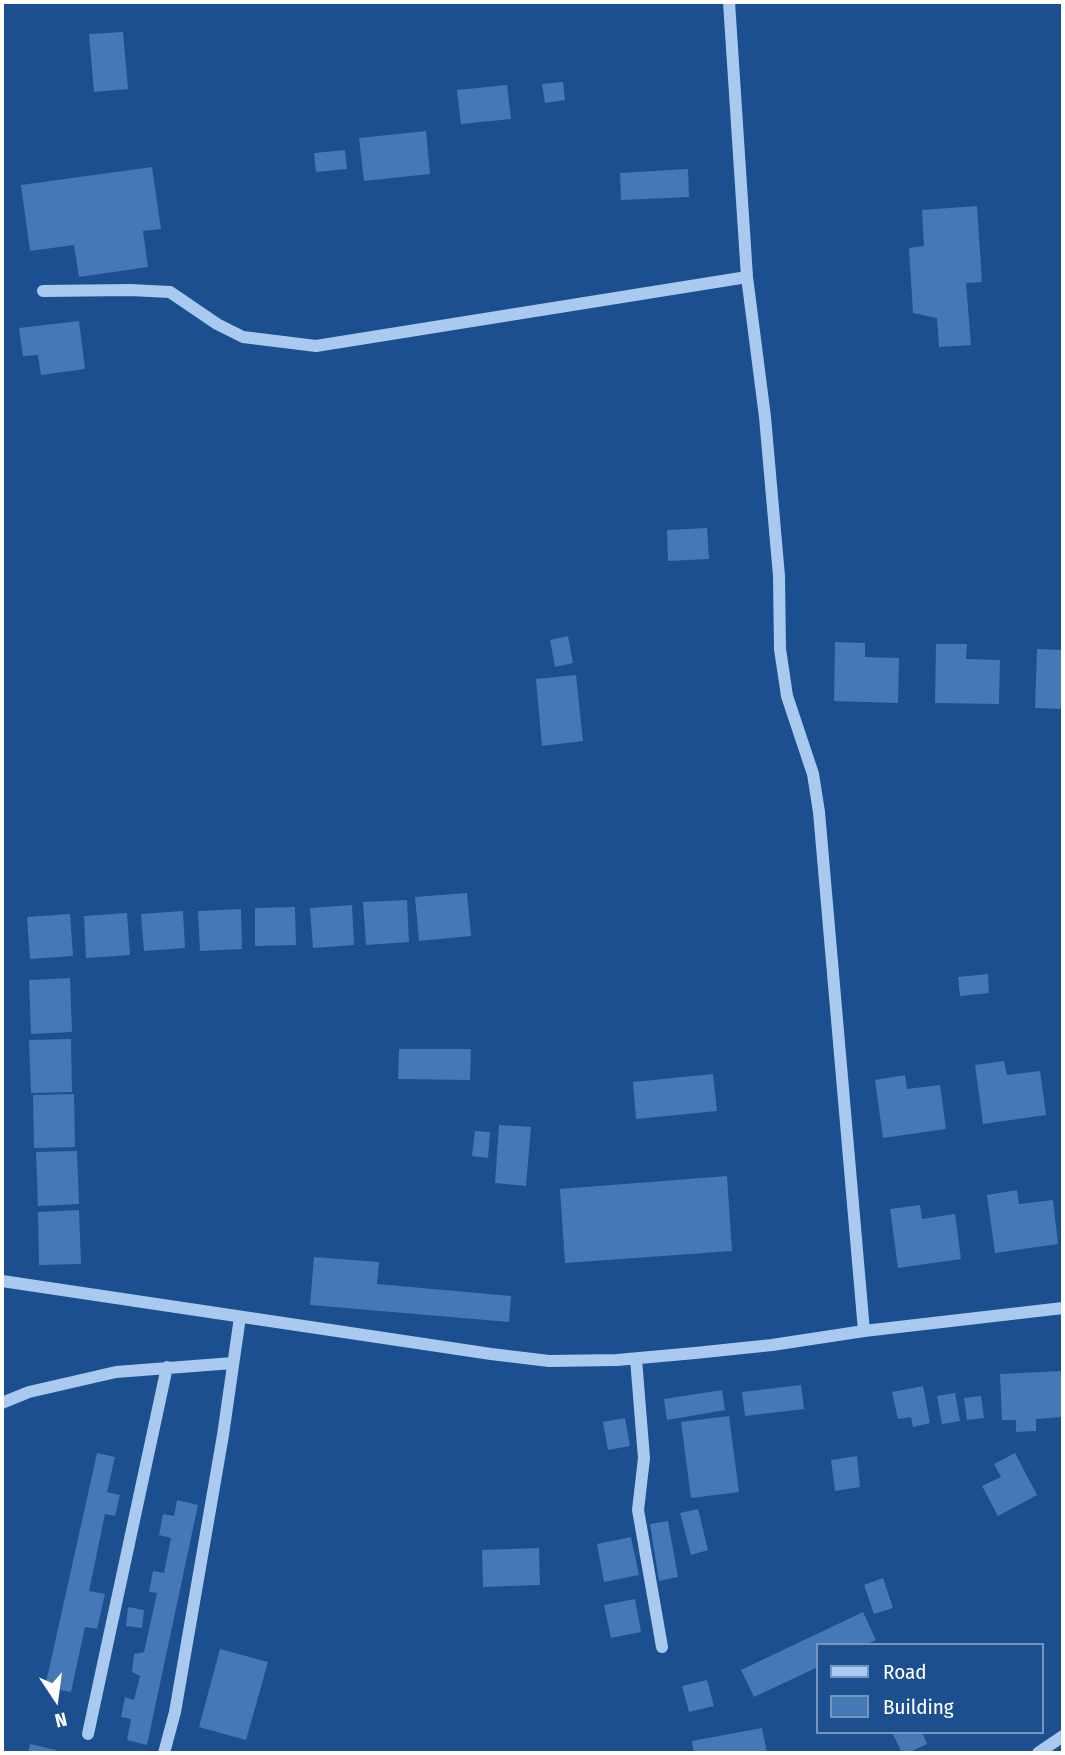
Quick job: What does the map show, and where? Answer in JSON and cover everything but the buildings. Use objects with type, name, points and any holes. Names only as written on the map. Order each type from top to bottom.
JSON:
[{"type":"street","points":[[729,2],[747,277],[765,417],[779,576],[780,649],[787,696],[813,774],[819,812],[864,1331]]},
{"type":"street","points":[[43,291],[170,292],[216,324],[243,337],[316,346],[747,277]]},
{"type":"street","points":[[2,1281],[549,1361],[636,1359],[772,1345],[864,1331],[1063,1308]]},
{"type":"street","points":[[164,1753],[181,1673],[240,1317]]},
{"type":"street","points":[[636,1359],[644,1458],[638,1510],[662,1647]]},
{"type":"street","points":[[2,1403],[29,1392],[116,1372],[233,1363]]},
{"type":"street","points":[[88,1734],[167,1367]]},
{"type":"street","points":[[1038,1753],[1063,1736]]}]
